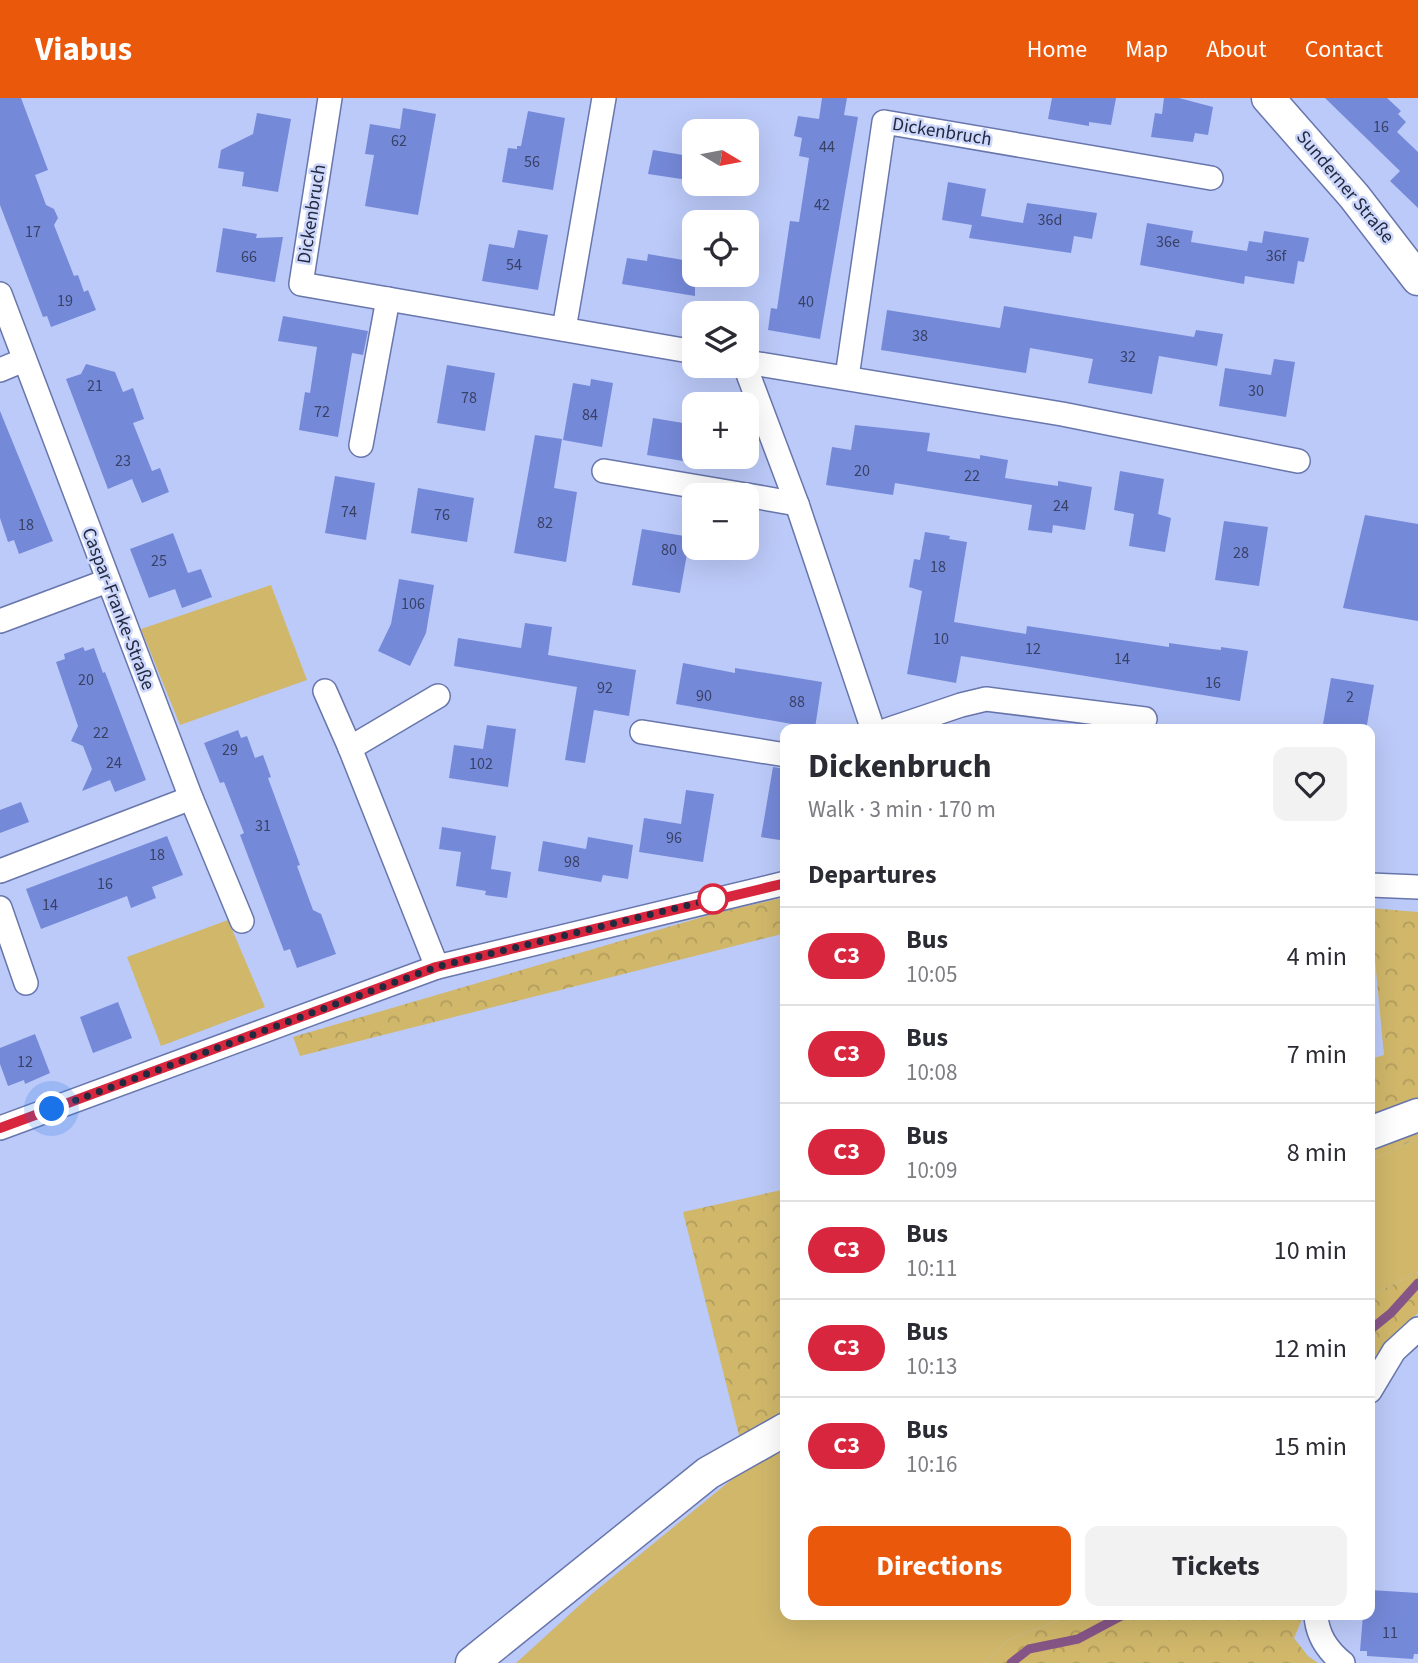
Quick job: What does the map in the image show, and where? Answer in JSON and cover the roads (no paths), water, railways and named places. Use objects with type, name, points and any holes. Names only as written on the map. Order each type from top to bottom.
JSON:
[{"type":"main road","name":"Sunderner Straße","points":[[1268,98],[1354,196],[1418,279]]},
{"type":"main road","points":[[1375,1131],[1418,1115]]},
{"type":"main road","points":[[472,1663],[708,1473],[780,1432]]},
{"type":"street","name":"Dickenbruch","points":[[330,98],[301,284],[682,350]]},
{"type":"street","points":[[564,328],[604,98]]},
{"type":"street","name":"Dickenbruch","points":[[847,377],[884,122],[1211,178]]},
{"type":"street","name":"Caspar-Franke-Straße","points":[[0,294],[191,799],[242,921]]},
{"type":"street","points":[[361,445],[388,299]]},
{"type":"street","points":[[0,370],[24,360]]},
{"type":"street","points":[[759,366],[847,377],[1062,414],[1298,461]]},
{"type":"street","points":[[751,378],[797,504],[871,724]]},
{"type":"street","points":[[604,471],[682,484]]},
{"type":"street","points":[[759,497],[797,504]]},
{"type":"street","points":[[0,621],[107,581]]},
{"type":"street","points":[[325,691],[436,967]]},
{"type":"street","points":[[350,748],[438,696]]},
{"type":"street","points":[[905,724],[986,699],[1145,719]]},
{"type":"street","points":[[642,732],[780,754]]},
{"type":"street","points":[[0,871],[191,799]]},
{"type":"street","points":[[0,1128],[436,967],[780,884]]},
{"type":"street","points":[[1375,885],[1418,887]]},
{"type":"street","points":[[0,908],[26,983]]},
{"type":"street","points":[[1375,1383],[1394,1351],[1418,1329]]},
{"type":"street","points":[[1317,1620],[1322,1639],[1332,1654],[1343,1663]]},
{"type":"waterway","points":[[1375,1326],[1391,1313],[1418,1283]]},
{"type":"waterway","points":[[1011,1663],[1029,1649],[1078,1639],[1114,1620]]}]
